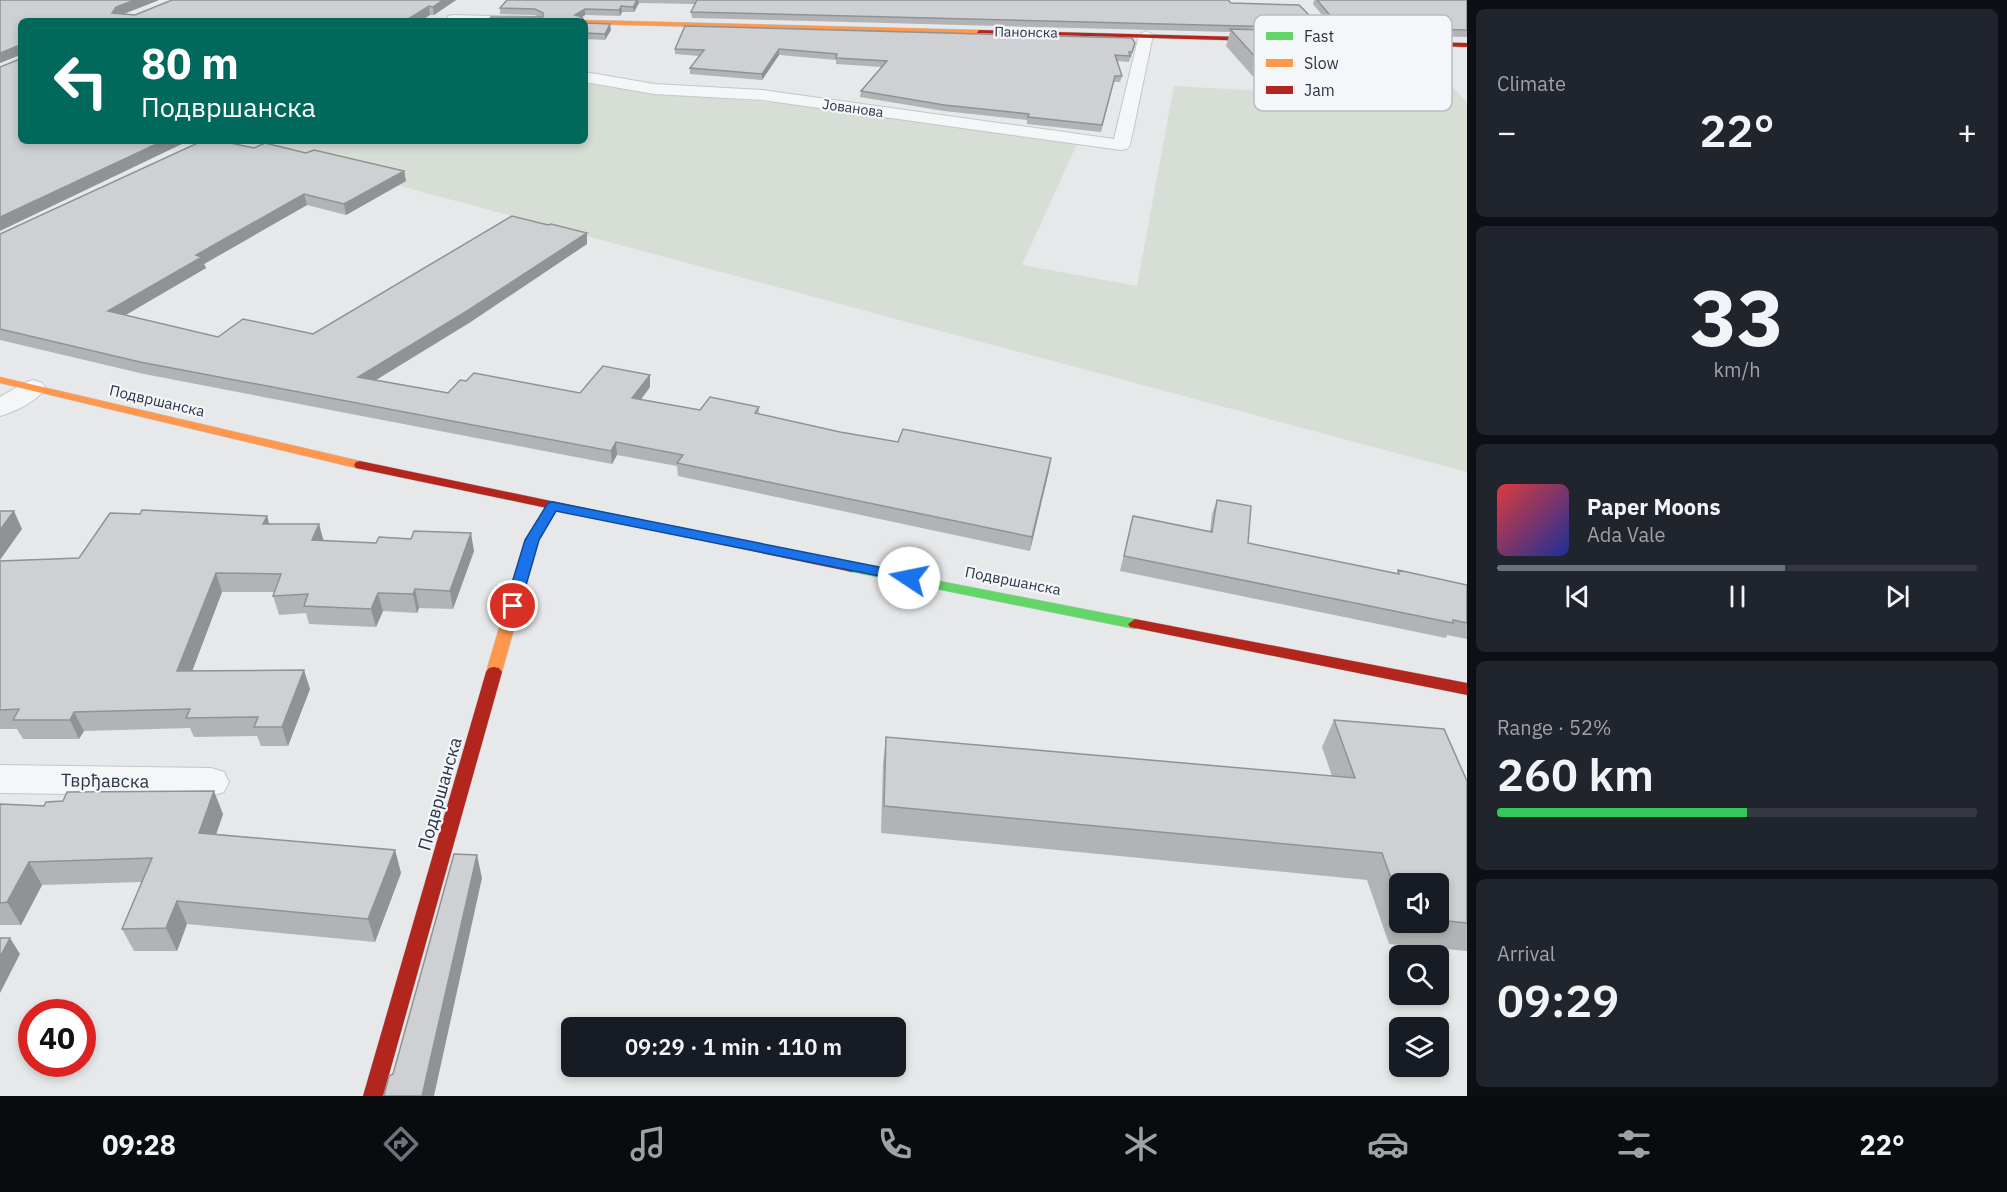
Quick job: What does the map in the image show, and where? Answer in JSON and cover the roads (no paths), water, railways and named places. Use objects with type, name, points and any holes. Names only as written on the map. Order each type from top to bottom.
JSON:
[{"type":"street","points":[[454,18],[474,4]]},
{"type":"street","name":"Панонска","points":[[588,22],[1254,38]]},
{"type":"street","name":"Јованова","points":[[588,77],[654,88],[762,95],[1121,144],[1146,35]]},
{"type":"street","name":"Панонска","points":[[1452,45],[1467,45]]},
{"type":"street","name":"Подвршанска","points":[[0,380],[106,407],[553,506],[1467,689]]},
{"type":"street","points":[[0,408],[33,388]]},
{"type":"street","name":"Подвршанска","points":[[373,1096],[532,540],[553,506]]},
{"type":"street","name":"Тврђавска","points":[[0,779],[211,782]]}]
